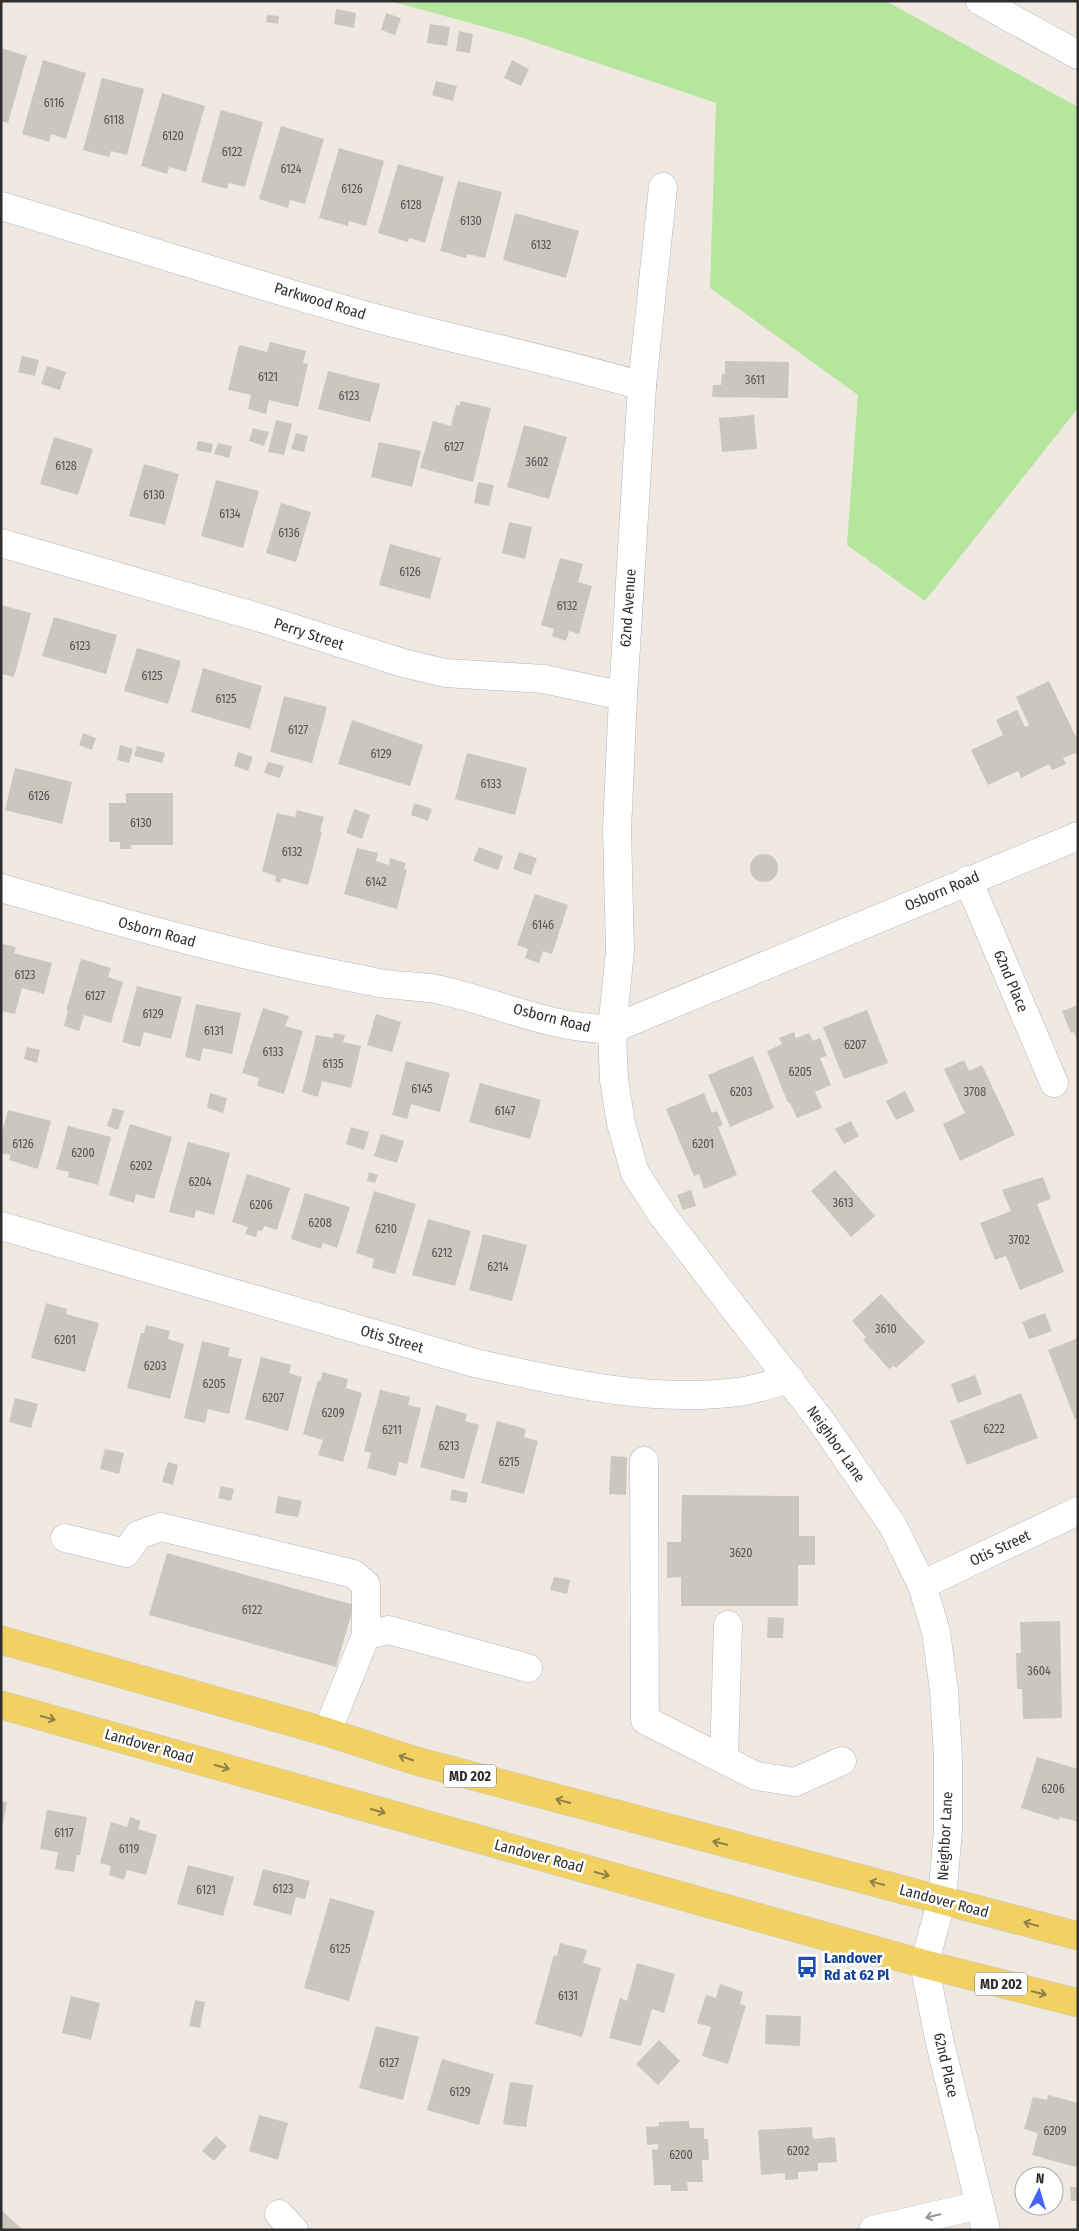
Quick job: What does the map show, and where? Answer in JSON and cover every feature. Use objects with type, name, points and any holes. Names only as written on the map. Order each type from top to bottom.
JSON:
[{"type":"main road","name":"Landover Road","points":[[1,1640],[327,1732],[416,1761],[684,1834],[1078,1936]]},
{"type":"main road","name":"Landover Road","points":[[1,1705],[924,1964],[1078,2003]]},
{"type":"street","points":[[980,1],[1078,55]]},
{"type":"street","name":"62nd Avenue","points":[[612,1030],[620,951],[617,830],[623,696],[642,386],[664,187]]},
{"type":"street","name":"Parkwood Road","points":[[1,206],[359,314],[576,366],[642,386]]},
{"type":"street","name":"Perry Street","points":[[1,543],[264,619],[403,663],[445,673],[544,679],[623,696]]},
{"type":"street","name":"Osborn Road","points":[[1,888],[169,936],[306,968],[380,983],[435,989],[494,1003],[553,1022],[589,1030],[612,1030],[968,880],[1078,836]]},
{"type":"street","name":"62nd Place","points":[[968,880],[1054,1083]]},
{"type":"street","name":"Neighbor Lane","points":[[612,1030],[615,1088],[621,1123],[635,1173],[663,1216],[790,1379],[893,1526],[922,1585],[936,1632],[947,1738],[948,1830],[942,1900]]},
{"type":"street","name":"Otis Street","points":[[1,1226],[475,1363],[549,1380],[630,1393],[687,1394],[739,1392],[790,1379]]},
{"type":"street","points":[[644,1461],[645,1720],[756,1776],[795,1782],[842,1761]]},
{"type":"street","name":"Otis Street","points":[[922,1585],[1078,1511]]},
{"type":"street","points":[[66,1538],[126,1553],[138,1535],[161,1526],[354,1574],[366,1585],[366,1635],[327,1732]]},
{"type":"street","points":[[724,1760],[728,1625]]},
{"type":"street","points":[[366,1635],[389,1630],[528,1668]]},
{"type":"street","name":"62nd Place","points":[[942,1900],[924,1964],[940,2043],[983,2217]]},
{"type":"street","points":[[873,2230],[983,2217]]},
{"type":"green space","points":[[390,1],[886,1],[1078,107],[1078,408],[925,601],[847,545],[858,395],[710,288],[716,103],[517,36]]},
{"type":"building","points":[[336,9],[356,13],[354,28],[334,24]]},
{"type":"building","points":[[386,13],[401,18],[395,35],[381,30]]},
{"type":"building","points":[[267,15],[279,16],[278,24],[266,22]]},
{"type":"building","points":[[430,24],[450,27],[447,46],[427,43]]},
{"type":"building","points":[[459,31],[473,34],[470,53],[456,51]]},
{"type":"building","points":[[1,48],[27,56],[8,123],[1,121]]},
{"type":"building","points":[[43,60],[86,73],[66,139],[51,134],[49,142],[22,134]]},
{"type":"building","points":[[512,60],[529,69],[521,86],[504,78]]},
{"type":"building","points":[[102,78],[144,89],[127,155],[111,151],[109,157],[83,150]]},
{"type":"building","points":[[436,81],[457,86],[453,101],[432,95]]},
{"type":"building","points":[[162,93],[205,106],[186,172],[169,167],[167,174],[141,166]]},
{"type":"building","points":[[221,110],[263,122],[245,187],[229,183],[227,189],[201,182]]},
{"type":"building","points":[[281,126],[324,139],[305,204],[290,200],[288,208],[259,199]]},
{"type":"building","points":[[339,148],[384,161],[366,226],[349,221],[348,226],[319,218]]},
{"type":"building","points":[[398,164],[444,177],[425,243],[409,238],[408,242],[378,233]]},
{"type":"building","points":[[458,181],[502,192],[485,258],[467,254],[466,258],[440,251]]},
{"type":"building","points":[[515,213],[579,231],[566,278],[503,260]]},
{"type":"building","points":[[270,342],[306,351],[303,363],[308,364],[298,407],[269,400],[266,414],[248,409],[251,395],[228,390],[239,345],[267,352]]},
{"type":"building","points":[[22,356],[39,360],[35,376],[18,372]]},
{"type":"building","points":[[725,361],[789,362],[788,398],[712,397],[713,385],[721,385],[722,374],[725,374]]},
{"type":"building","points":[[47,366],[66,372],[60,390],[41,384]]},
{"type":"building","points":[[328,371],[380,384],[370,422],[318,409]]},
{"type":"building","points":[[461,401],[491,408],[473,482],[420,468],[433,421],[451,426],[456,405],[459,406]]},
{"type":"building","points":[[754,415],[757,449],[722,452],[719,418]]},
{"type":"building","points":[[276,420],[292,424],[284,455],[268,452]]},
{"type":"building","points":[[524,425],[567,437],[549,499],[507,487]]},
{"type":"building","points":[[253,428],[269,432],[264,446],[249,441]]},
{"type":"building","points":[[296,433],[308,436],[304,452],[291,449]]},
{"type":"building","points":[[54,437],[93,449],[78,495],[40,484]]},
{"type":"building","points":[[198,441],[213,444],[211,453],[196,450]]},
{"type":"building","points":[[379,442],[421,451],[412,487],[371,477]]},
{"type":"building","points":[[218,443],[232,446],[229,458],[214,454]]},
{"type":"building","points":[[144,464],[179,474],[165,525],[129,516]]},
{"type":"building","points":[[216,480],[259,491],[243,548],[201,536]]},
{"type":"building","points":[[478,482],[494,485],[489,506],[474,503]]},
{"type":"building","points":[[281,503],[311,512],[296,562],[266,553]]},
{"type":"building","points":[[509,522],[532,527],[525,559],[502,553]]},
{"type":"building","points":[[390,544],[441,558],[430,599],[379,585]]},
{"type":"building","points":[[560,558],[583,564],[578,582],[592,586],[579,634],[569,631],[566,641],[552,636],[554,629],[541,625]]},
{"type":"building","points":[[1,605],[31,613],[14,677],[1,674]]},
{"type":"building","points":[[54,617],[117,635],[106,674],[42,656]]},
{"type":"building","points":[[137,648],[181,661],[168,704],[124,691]]},
{"type":"building","points":[[203,668],[262,686],[250,729],[191,712]]},
{"type":"building","points":[[1049,681],[1078,741],[1078,752],[1063,758],[1066,764],[1052,770],[1049,764],[1021,778],[1018,771],[988,785],[971,750],[1003,735],[996,720],[1017,710],[1025,727],[1029,725],[1016,697]]},
{"type":"building","points":[[284,696],[327,707],[312,763],[270,752]]},
{"type":"building","points":[[352,720],[423,745],[410,786],[338,764]]},
{"type":"building","points":[[83,733],[96,738],[92,750],[79,745]]},
{"type":"building","points":[[120,745],[133,749],[129,763],[117,760]]},
{"type":"building","points":[[137,746],[165,753],[162,763],[134,756]]},
{"type":"building","points":[[238,752],[253,757],[248,771],[234,766]]},
{"type":"building","points":[[467,753],[527,768],[515,815],[455,799]]},
{"type":"building","points":[[268,762],[284,766],[280,778],[264,773]]},
{"type":"building","points":[[15,768],[72,782],[62,824],[5,810]]},
{"type":"building","points":[[126,793],[173,793],[173,845],[131,845],[131,849],[120,849],[120,842],[109,842],[109,803],[126,803]]},
{"type":"building","points":[[414,803],[432,809],[428,821],[411,815]]},
{"type":"building","points":[[354,809],[370,815],[362,839],[346,833]]},
{"type":"building","points":[[297,810],[324,817],[308,885],[282,878],[280,883],[275,881],[276,876],[262,871],[277,813],[295,817]]},
{"type":"building","points":[[479,847],[503,856],[498,870],[473,861]]},
{"type":"building","points":[[357,848],[378,853],[376,861],[389,865],[390,858],[406,863],[404,869],[407,870],[397,909],[344,894]]},
{"type":"building","points":[[519,852],[537,858],[531,875],[513,869]]},
{"type":"building","points":[[764,854],[774,858],[778,868],[774,878],[764,882],[754,878],[750,868],[754,858]]},
{"type":"building","points":[[535,894],[568,905],[552,954],[543,951],[539,963],[525,958],[528,949],[517,945]]},
{"type":"building","points":[[3,944],[16,947],[14,953],[52,963],[44,994],[22,988],[15,1014],[1,1011],[1,950]]},
{"type":"building","points":[[81,959],[111,968],[108,977],[123,982],[111,1023],[84,1015],[79,1031],[64,1026],[68,1011],[66,1011]]},
{"type":"building","points":[[137,986],[182,997],[171,1039],[144,1032],[140,1047],[122,1042]]},
{"type":"building","points":[[196,1004],[241,1013],[232,1054],[203,1048],[200,1061],[185,1057]]},
{"type":"building","points":[[1078,1005],[1078,1042],[1074,1032],[1071,1033],[1062,1011]]},
{"type":"building","points":[[263,1008],[289,1016],[285,1026],[303,1031],[284,1094],[257,1086],[259,1078],[242,1073]]},
{"type":"building","points":[[867,1010],[888,1063],[844,1079],[823,1027]]},
{"type":"building","points":[[376,1014],[401,1022],[392,1052],[367,1045]]},
{"type":"building","points":[[794,1032],[796,1038],[809,1033],[813,1041],[820,1038],[827,1056],[820,1058],[831,1085],[815,1092],[822,1108],[797,1118],[790,1103],[788,1103],[767,1051],[782,1044],[779,1038]]},
{"type":"building","points":[[334,1033],[345,1035],[343,1042],[361,1046],[351,1088],[322,1081],[318,1097],[302,1092],[316,1035],[333,1038]]},
{"type":"building","points":[[27,1047],[40,1050],[37,1063],[24,1059]]},
{"type":"building","points":[[753,1056],[774,1108],[730,1127],[708,1075]]},
{"type":"building","points":[[964,1060],[969,1071],[982,1065],[1015,1135],[960,1161],[943,1124],[965,1113],[944,1069]]},
{"type":"building","points":[[406,1061],[450,1073],[440,1112],[411,1104],[407,1119],[392,1115]]},
{"type":"building","points":[[480,1083],[541,1100],[530,1139],[469,1122]]},
{"type":"building","points":[[905,1091],[915,1111],[896,1120],[886,1101]]},
{"type":"building","points":[[210,1093],[227,1098],[223,1113],[207,1108]]},
{"type":"building","points":[[704,1093],[712,1113],[717,1111],[723,1125],[718,1127],[737,1175],[704,1189],[699,1174],[694,1176],[666,1109]]},
{"type":"building","points":[[113,1108],[124,1111],[118,1130],[107,1126]]},
{"type":"building","points":[[8,1110],[51,1121],[38,1169],[9,1160],[11,1155],[1,1153],[1,1136]]},
{"type":"building","points":[[851,1121],[859,1136],[844,1144],[835,1129]]},
{"type":"building","points":[[130,1124],[172,1137],[154,1199],[136,1194],[134,1203],[109,1195]]},
{"type":"building","points":[[68,1126],[111,1137],[98,1185],[68,1177],[69,1172],[56,1169]]},
{"type":"building","points":[[351,1127],[369,1132],[364,1150],[346,1144]]},
{"type":"building","points":[[381,1134],[404,1141],[397,1163],[374,1156]]},
{"type":"building","points":[[188,1142],[230,1153],[214,1215],[196,1210],[194,1218],[169,1212]]},
{"type":"building","points":[[835,1170],[875,1216],[851,1237],[811,1191]]},
{"type":"building","points":[[369,1172],[378,1175],[375,1183],[367,1181]]},
{"type":"building","points":[[247,1174],[290,1188],[277,1230],[264,1226],[262,1231],[258,1230],[256,1237],[245,1234],[248,1227],[232,1222]]},
{"type":"building","points":[[1043,1177],[1051,1199],[1037,1204],[1064,1272],[1020,1290],[1006,1256],[995,1260],[980,1223],[1011,1211],[1002,1190]]},
{"type":"building","points":[[691,1190],[696,1206],[683,1210],[677,1195]]},
{"type":"building","points":[[374,1191],[416,1204],[395,1274],[372,1268],[374,1259],[356,1253]]},
{"type":"building","points":[[305,1193],[350,1207],[337,1248],[323,1243],[321,1249],[291,1239]]},
{"type":"building","points":[[428,1219],[471,1231],[455,1286],[412,1275]]},
{"type":"building","points":[[483,1234],[527,1245],[512,1301],[469,1290]]},
{"type":"building","points":[[881,1294],[925,1342],[896,1368],[894,1366],[889,1369],[863,1340],[866,1337],[852,1321]]},
{"type":"building","points":[[46,1303],[67,1309],[66,1314],[99,1323],[85,1372],[31,1358]]},
{"type":"building","points":[[1045,1313],[1052,1331],[1029,1339],[1022,1322]]},
{"type":"building","points":[[146,1325],[170,1331],[168,1339],[184,1344],[170,1399],[127,1388],[141,1333],[144,1333]]},
{"type":"building","points":[[1078,1338],[1078,1418],[1075,1419],[1048,1350]]},
{"type":"building","points":[[202,1341],[230,1348],[228,1356],[242,1359],[229,1414],[208,1409],[205,1423],[184,1418]]},
{"type":"building","points":[[261,1357],[291,1365],[289,1373],[302,1377],[288,1431],[245,1419]]},
{"type":"building","points":[[323,1372],[348,1379],[346,1388],[362,1393],[343,1462],[318,1455],[323,1440],[303,1434],[318,1380],[320,1381]]},
{"type":"building","points":[[975,1375],[982,1394],[958,1403],[951,1384]]},
{"type":"building","points":[[380,1390],[410,1397],[408,1405],[421,1408],[407,1464],[399,1462],[396,1476],[367,1468],[371,1453],[364,1451]]},
{"type":"building","points":[[1021,1393],[1038,1438],[967,1465],[950,1421]]},
{"type":"building","points":[[15,1398],[38,1404],[31,1428],[9,1422]]},
{"type":"building","points":[[436,1405],[467,1414],[465,1421],[479,1425],[464,1479],[420,1467]]},
{"type":"building","points":[[497,1421],[526,1429],[524,1437],[538,1441],[524,1494],[481,1483]]},
{"type":"building","points":[[105,1449],[124,1453],[119,1474],[100,1469]]},
{"type":"building","points":[[611,1456],[627,1457],[626,1495],[609,1494]]},
{"type":"building","points":[[168,1462],[178,1465],[173,1485],[162,1482]]},
{"type":"building","points":[[221,1486],[234,1489],[231,1501],[218,1498]]},
{"type":"building","points":[[452,1489],[468,1493],[466,1503],[450,1500]]},
{"type":"building","points":[[682,1495],[799,1496],[799,1536],[815,1536],[815,1565],[798,1565],[798,1606],[681,1606],[681,1577],[667,1578],[667,1542],[681,1542]]},
{"type":"building","points":[[278,1496],[302,1501],[298,1517],[275,1513]]},
{"type":"building","points":[[167,1553],[354,1605],[336,1667],[149,1615]]},
{"type":"building","points":[[554,1577],[570,1580],[567,1594],[550,1590]]},
{"type":"building","points":[[768,1617],[784,1618],[783,1638],[767,1638]]},
{"type":"building","points":[[1060,1621],[1062,1718],[1023,1719],[1022,1689],[1017,1689],[1016,1653],[1021,1653],[1020,1622]]},
{"type":"building","points":[[1037,1757],[1078,1769],[1078,1822],[1060,1817],[1059,1820],[1021,1808]]},
{"type":"building","points":[[1,1801],[7,1802],[2,1828],[1,1828]]},
{"type":"building","points":[[47,1810],[87,1817],[80,1855],[77,1855],[74,1872],[55,1869],[58,1852],[40,1849]]},
{"type":"building","points":[[130,1817],[141,1821],[138,1829],[157,1835],[146,1875],[127,1870],[124,1880],[109,1875],[111,1866],[100,1863],[111,1822],[127,1827]]},
{"type":"building","points":[[188,1865],[234,1877],[223,1916],[177,1904]]},
{"type":"building","points":[[263,1869],[310,1881],[305,1899],[296,1897],[291,1915],[253,1905]]},
{"type":"building","points":[[330,1898],[375,1911],[349,2001],[304,1988]]},
{"type":"building","points":[[560,1943],[587,1950],[583,1963],[601,1968],[582,2037],[535,2024],[554,1955],[557,1956]]},
{"type":"building","points":[[637,1963],[675,1974],[664,2013],[652,2009],[641,2046],[609,2038],[620,1998],[627,2001]]},
{"type":"building","points":[[720,1984],[743,1992],[740,2004],[746,2006],[728,2064],[702,2056],[711,2027],[697,2023],[706,1995],[716,1998]]},
{"type":"building","points":[[71,1996],[100,2003],[91,2040],[62,2033]]},
{"type":"building","points":[[195,2000],[205,2002],[200,2028],[189,2026]]},
{"type":"building","points":[[766,2015],[801,2016],[800,2046],[765,2044]]},
{"type":"building","points":[[376,2026],[419,2037],[403,2100],[359,2088]]},
{"type":"building","points":[[659,2040],[680,2061],[658,2085],[636,2064]]},
{"type":"building","points":[[442,2059],[494,2074],[479,2125],[427,2110]]},
{"type":"building","points":[[510,2082],[533,2085],[526,2127],[503,2124]]},
{"type":"building","points":[[1048,2095],[1078,2103],[1078,2160],[1076,2167],[1032,2155],[1038,2133],[1024,2129],[1033,2097],[1047,2100]]},
{"type":"building","points":[[259,2115],[288,2123],[278,2160],[249,2151]]},
{"type":"building","points":[[689,2121],[690,2128],[704,2128],[704,2139],[708,2139],[709,2160],[702,2160],[703,2182],[687,2182],[688,2191],[671,2191],[671,2185],[654,2185],[652,2150],[658,2149],[658,2144],[647,2145],[646,2127],[659,2126],[659,2122]]},
{"type":"building","points":[[812,2127],[813,2139],[835,2137],[837,2162],[818,2163],[818,2171],[798,2172],[798,2179],[785,2180],[785,2173],[761,2175],[758,2130]]},
{"type":"building","points":[[216,2136],[227,2146],[214,2161],[202,2151]]},
{"type":"building","points":[[1070,2187],[1078,2187],[1078,2201],[1071,2201]]},
{"type":"building","points":[[1,2210],[23,2230],[1,2230]]},
{"type":"place","name":"Landover Rd at 62 Pl","points":[[807,1967]]}]
